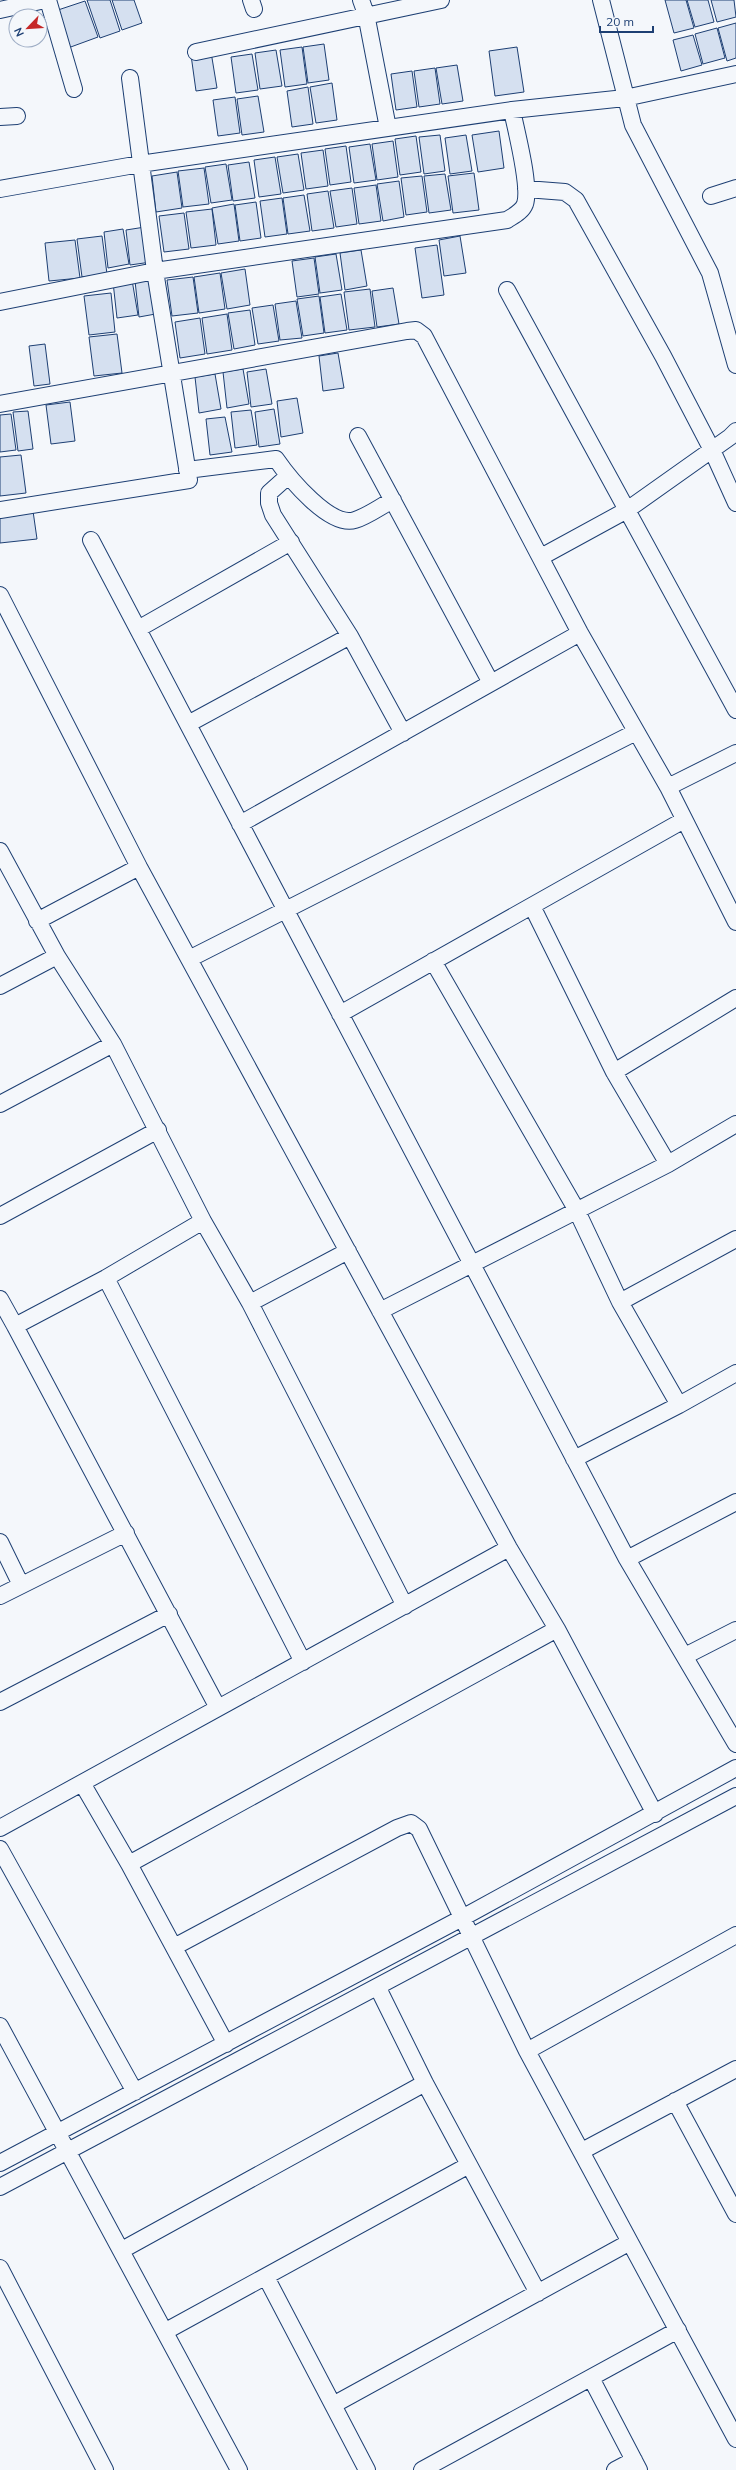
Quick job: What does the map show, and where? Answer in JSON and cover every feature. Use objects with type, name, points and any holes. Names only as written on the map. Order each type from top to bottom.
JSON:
[{"type":"street","points":[[0,10],[44,0]]},
{"type":"street","points":[[48,0],[74,89]]},
{"type":"street","points":[[196,52],[363,7],[441,0]]},
{"type":"street","points":[[601,0],[633,125],[710,273],[736,365]]},
{"type":"street","points":[[363,7],[388,128]]},
{"type":"street","points":[[0,189],[140,164],[512,110],[625,98],[736,74]]},
{"type":"street","points":[[0,510],[189,480],[155,271],[130,78]]},
{"type":"street","points":[[0,302],[155,271],[506,220],[518,214],[525,205],[526,189],[512,110]]},
{"type":"street","points":[[0,117],[16,116]]},
{"type":"street","points":[[711,196],[736,188]]},
{"type":"street","points":[[526,189],[565,192],[576,200],[663,356],[712,450],[736,503]]},
{"type":"street","points":[[507,290],[736,710]]},
{"type":"street","points":[[0,404],[416,330],[424,336],[432,350],[580,633],[668,787],[736,922]]},
{"type":"street","points":[[541,557],[627,510],[712,450],[736,431]]},
{"type":"street","points":[[358,436],[491,683]]},
{"type":"street","points":[[187,470],[276,459],[288,476],[333,518],[344,522],[355,520],[393,500]]},
{"type":"street","points":[[288,476],[269,493],[269,504],[273,515],[350,636],[403,733]]},
{"type":"street","points":[[91,540],[626,1559],[736,1744]]},
{"type":"street","points":[[138,629],[291,542]]},
{"type":"street","points":[[0,595],[139,868],[509,1548],[557,1629],[655,1814]]},
{"type":"street","points":[[240,824],[580,633]]},
{"type":"street","points":[[188,724],[350,636]]},
{"type":"street","points":[[189,959],[636,732]]},
{"type":"street","points":[[668,787],[736,753]]},
{"type":"street","points":[[340,1014],[684,820]]},
{"type":"street","points":[[1,857],[57,956],[113,1044],[203,1221],[250,1303],[405,1606]]},
{"type":"street","points":[[38,921],[139,868]]},
{"type":"street","points":[[532,906],[614,1072],[668,1164]]},
{"type":"street","points":[[0,986],[57,956]]},
{"type":"street","points":[[433,961],[576,1209],[620,1302],[679,1405]]},
{"type":"street","points":[[614,1072],[736,998]]},
{"type":"street","points":[[0,1104],[113,1044]]},
{"type":"street","points":[[380,1311],[472,1265],[576,1209],[668,1164],[736,1124]]},
{"type":"street","points":[[0,1216],[158,1130]]},
{"type":"street","points":[[15,1326],[106,1278],[203,1221]]},
{"type":"street","points":[[620,1302],[736,1239]]},
{"type":"street","points":[[250,1303],[348,1251]]},
{"type":"street","points":[[106,1278],[303,1662]]},
{"type":"street","points":[[0,1299],[218,1708]]},
{"type":"street","points":[[574,1459],[679,1405],[736,1373]]},
{"type":"street","points":[[626,1559],[736,1502]]},
{"type":"street","points":[[0,1596],[126,1533]]},
{"type":"street","points":[[0,1542],[21,1585]]},
{"type":"street","points":[[0,1828],[509,1548]]},
{"type":"street","points":[[0,1702],[169,1614]]},
{"type":"street","points":[[129,1864],[557,1629]]},
{"type":"street","points":[[685,1656],[736,1630]]},
{"type":"street","points":[[0,2163],[462,1918],[655,1814],[736,1768]]},
{"type":"street","points":[[82,1783],[129,1864],[226,2044]]},
{"type":"street","points":[[0,2187],[378,1988],[736,1796]]},
{"type":"street","points":[[174,1947],[397,1828],[411,1823],[419,1829],[527,2050],[736,2439]]},
{"type":"street","points":[[0,1849],[135,2092]]},
{"type":"street","points":[[527,2050],[736,1935]]},
{"type":"street","points":[[378,1988],[425,2083],[538,2293]]},
{"type":"street","points":[[2,2035],[166,2331],[235,2468]]},
{"type":"street","points":[[582,2151],[736,2068]]},
{"type":"street","points":[[122,2250],[425,2083]]},
{"type":"street","points":[[675,2101],[731,2194],[736,2214]]},
{"type":"street","points":[[166,2331],[469,2165]]},
{"type":"street","points":[[333,2405],[630,2242]]},
{"type":"street","points":[[0,2268],[105,2470]]},
{"type":"street","points":[[266,2277],[367,2470]]},
{"type":"street","points":[[422,2470],[678,2330]]},
{"type":"street","points":[[591,2378],[637,2465],[615,2470]]},
{"type":"building","points":[[87,0],[110,0],[120,31],[100,38]]},
{"type":"building","points":[[112,0],[134,0],[142,23],[122,30]]},
{"type":"building","points":[[665,0],[686,0],[694,28],[674,33]]},
{"type":"building","points":[[687,0],[708,0],[714,22],[695,27]]},
{"type":"building","points":[[711,0],[734,0],[736,17],[717,22]]},
{"type":"building","points":[[85,1],[98,37],[68,48],[55,11]]},
{"type":"building","points":[[736,23],[736,58],[727,61],[718,28]]},
{"type":"building","points":[[717,28],[725,58],[703,64],[695,34]]},
{"type":"building","points":[[693,35],[702,65],[681,71],[673,40]]},
{"type":"building","points":[[324,44],[329,80],[308,83],[303,47]]},
{"type":"building","points":[[302,47],[307,84],[285,87],[280,50]]},
{"type":"building","points":[[517,47],[524,92],[495,96],[489,51]]},
{"type":"building","points":[[276,50],[282,86],[260,89],[255,53]]},
{"type":"building","points":[[211,52],[217,88],[196,91],[191,55]]},
{"type":"building","points":[[252,54],[258,90],[236,93],[231,57]]},
{"type":"building","points":[[457,65],[463,101],[442,104],[436,68]]},
{"type":"building","points":[[435,68],[440,104],[419,107],[414,71]]},
{"type":"building","points":[[412,71],[417,107],[396,110],[391,74]]},
{"type":"building","points":[[332,83],[337,120],[316,123],[310,87]]},
{"type":"building","points":[[308,87],[313,124],[292,127],[287,91]]},
{"type":"building","points":[[258,96],[264,132],[242,135],[237,99]]},
{"type":"building","points":[[235,97],[240,133],[218,136],[213,100]]},
{"type":"building","points":[[499,131],[504,168],[478,172],[472,135]]},
{"type":"building","points":[[440,135],[445,171],[424,174],[419,137]]},
{"type":"building","points":[[466,135],[472,171],[450,174],[445,138]]},
{"type":"building","points":[[416,136],[421,172],[400,175],[395,139]]},
{"type":"building","points":[[393,141],[398,177],[377,180],[372,144]]},
{"type":"building","points":[[370,144],[376,180],[354,183],[349,147]]},
{"type":"building","points":[[346,146],[351,182],[330,185],[325,149]]},
{"type":"building","points":[[323,150],[328,186],[306,189],[301,153]]},
{"type":"building","points":[[298,154],[304,190],[283,193],[277,157]]},
{"type":"building","points":[[275,157],[281,194],[259,197],[254,160]]},
{"type":"building","points":[[249,162],[255,198],[233,201],[228,165]]},
{"type":"building","points":[[226,164],[232,200],[211,203],[205,167]]},
{"type":"building","points":[[204,168],[209,204],[183,207],[178,171]]},
{"type":"building","points":[[177,172],[182,208],[156,212],[152,176]]},
{"type":"building","points":[[474,173],[479,210],[453,213],[448,176]]},
{"type":"building","points":[[445,174],[451,210],[429,213],[424,176]]},
{"type":"building","points":[[422,176],[427,212],[406,215],[401,178]]},
{"type":"building","points":[[399,181],[404,217],[383,221],[377,184]]},
{"type":"building","points":[[376,185],[381,221],[359,224],[354,188]]},
{"type":"building","points":[[352,188],[357,224],[336,227],[330,191]]},
{"type":"building","points":[[328,191],[334,228],[312,231],[307,194]]},
{"type":"building","points":[[304,195],[310,231],[288,234],[283,198]]},
{"type":"building","points":[[282,198],[287,234],[265,237],[260,201]]},
{"type":"building","points":[[256,202],[261,238],[240,241],[235,205]]},
{"type":"building","points":[[234,204],[239,241],[218,244],[212,208]]},
{"type":"building","points":[[212,209],[216,245],[191,248],[186,212]]},
{"type":"building","points":[[184,213],[189,249],[164,252],[159,216]]},
{"type":"building","points":[[145,227],[151,262],[130,265],[126,230]]},
{"type":"building","points":[[123,229],[129,264],[108,268],[104,232]]},
{"type":"building","points":[[102,236],[107,274],[82,277],[77,239]]},
{"type":"building","points":[[460,236],[466,273],[444,276],[439,240]]},
{"type":"building","points":[[75,240],[80,278],[49,281],[45,243]]},
{"type":"building","points":[[437,245],[444,295],[422,298],[415,248]]},
{"type":"building","points":[[361,250],[367,286],[345,290],[340,253]]},
{"type":"building","points":[[336,254],[342,290],[320,293],[315,257]]},
{"type":"building","points":[[314,258],[319,294],[297,297],[292,261]]},
{"type":"building","points":[[245,269],[250,305],[227,309],[221,273]]},
{"type":"building","points":[[220,273],[225,309],[199,313],[194,277]]},
{"type":"building","points":[[193,277],[198,313],[172,316],[167,280]]},
{"type":"building","points":[[155,278],[161,313],[139,317],[135,281]]},
{"type":"building","points":[[132,280],[138,315],[117,318],[113,282]]},
{"type":"building","points":[[393,288],[399,324],[377,327],[372,291]]},
{"type":"building","points":[[370,289],[375,327],[349,330],[344,292]]},
{"type":"building","points":[[111,293],[115,332],[89,335],[84,296]]},
{"type":"building","points":[[341,294],[347,330],[325,333],[320,297]]},
{"type":"building","points":[[319,296],[324,333],[303,336],[297,299]]},
{"type":"building","points":[[296,301],[302,338],[280,340],[275,304]]},
{"type":"building","points":[[273,305],[279,341],[258,344],[252,308]]},
{"type":"building","points":[[250,310],[255,345],[234,349],[228,313]]},
{"type":"building","points":[[227,314],[232,350],[207,354],[202,318]]},
{"type":"building","points":[[200,318],[205,354],[180,358],[175,322]]},
{"type":"building","points":[[117,334],[122,373],[94,376],[89,337]]},
{"type":"building","points":[[45,344],[50,384],[34,386],[29,346]]},
{"type":"building","points":[[338,353],[344,388],[323,391],[319,356]]},
{"type":"building","points":[[243,369],[249,404],[227,408],[223,372]]},
{"type":"building","points":[[266,369],[272,404],[251,407],[247,372]]},
{"type":"building","points":[[215,374],[221,409],[199,413],[195,377]]},
{"type":"building","points":[[297,398],[303,433],[281,437],[277,401]]},
{"type":"building","points":[[70,402],[75,441],[51,444],[46,405]]},
{"type":"building","points":[[274,409],[280,444],[259,447],[255,412]]},
{"type":"building","points":[[251,410],[257,445],[235,448],[231,412]]},
{"type":"building","points":[[28,411],[33,449],[18,451],[13,412]]},
{"type":"building","points":[[11,414],[16,450],[0,452],[0,415]]},
{"type":"building","points":[[225,417],[232,452],[210,455],[206,419]]},
{"type":"building","points":[[21,455],[26,493],[0,496],[0,457]]},
{"type":"building","points":[[33,511],[37,539],[0,543],[0,515]]}]
